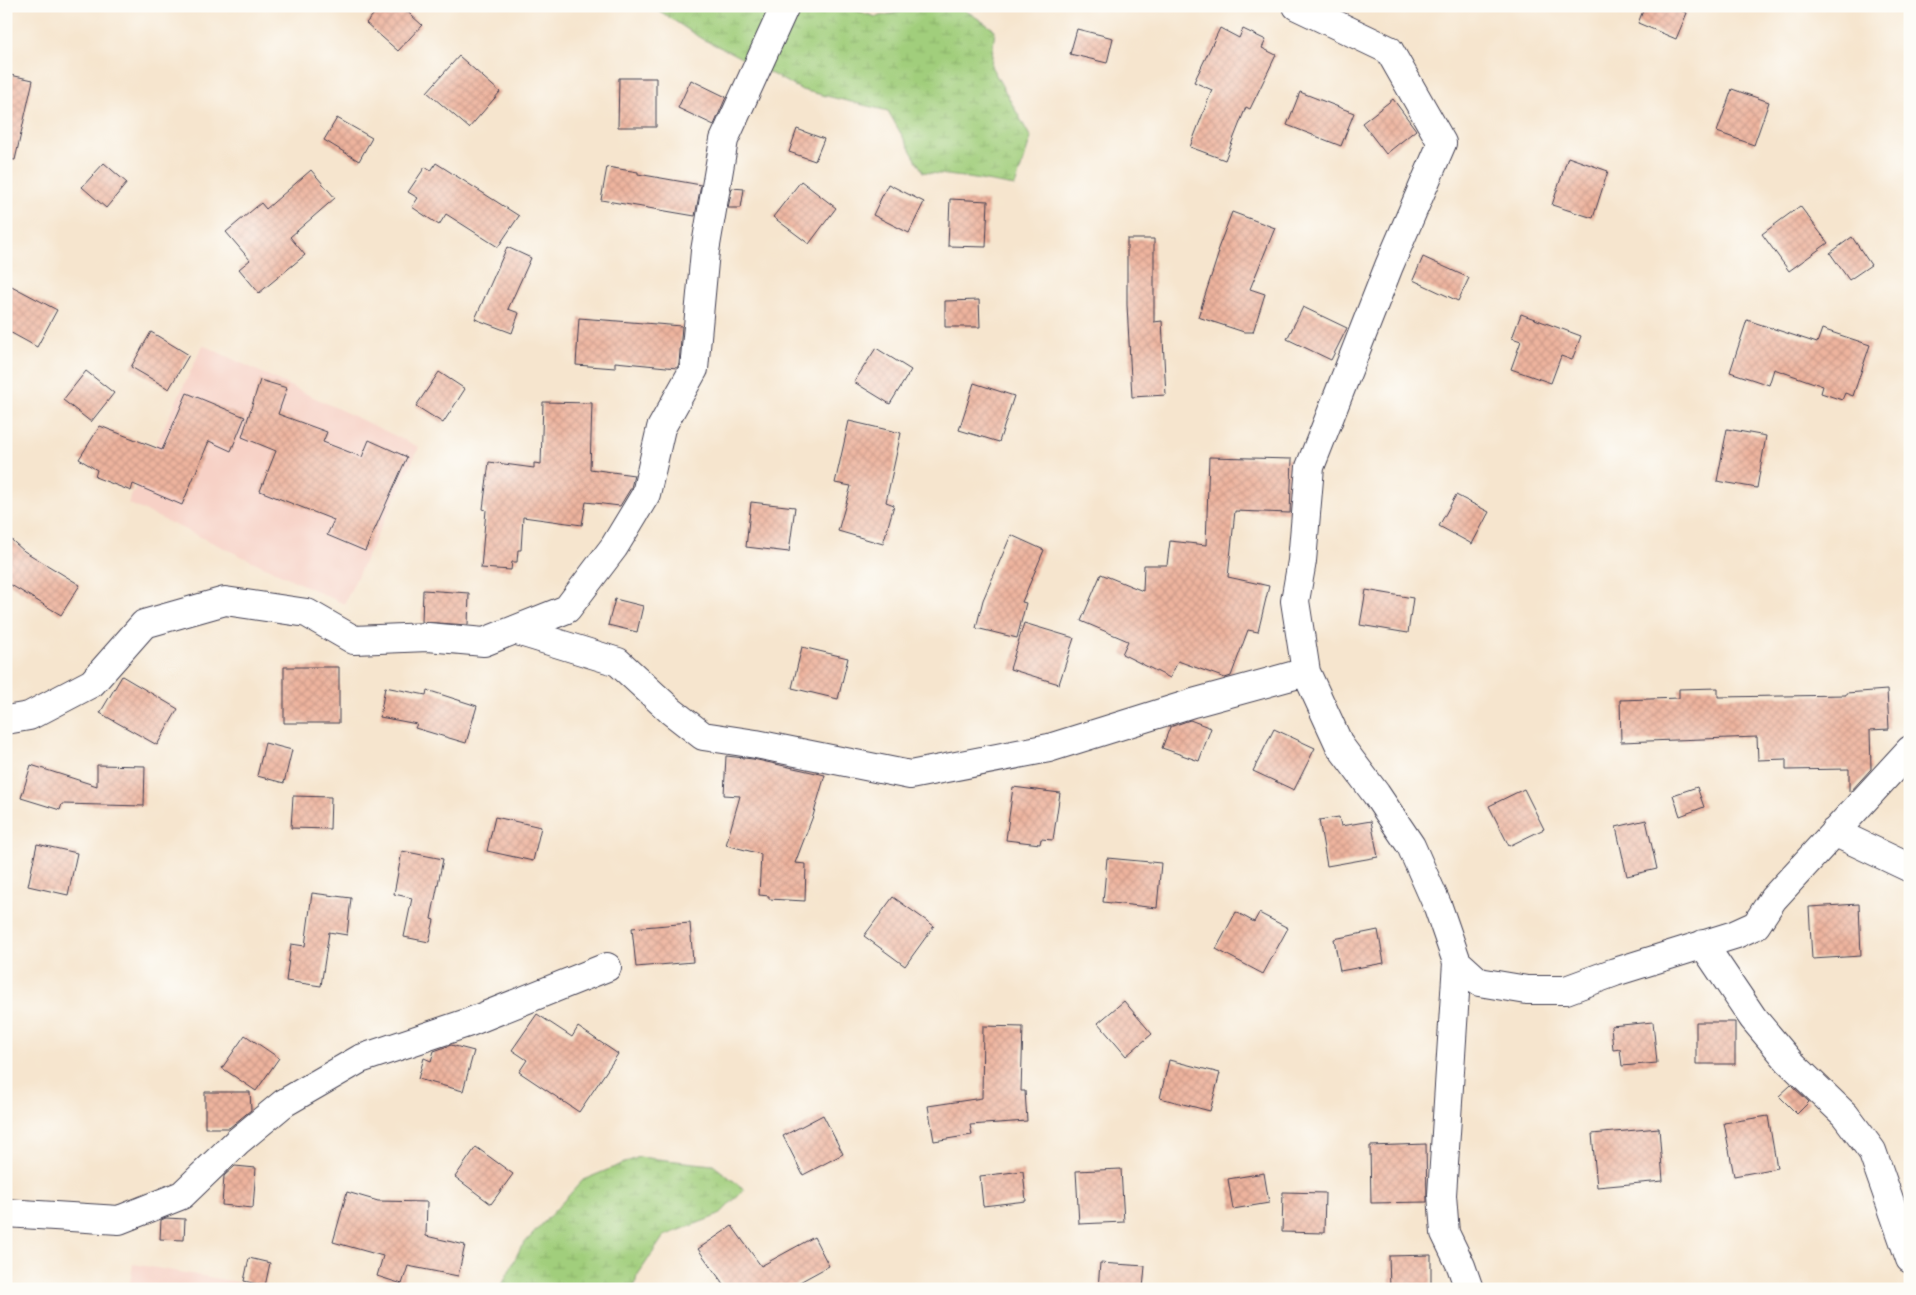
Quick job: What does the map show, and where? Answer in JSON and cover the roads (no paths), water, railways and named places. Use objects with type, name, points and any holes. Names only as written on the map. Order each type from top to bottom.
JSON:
[{"type":"street","points":[[6,720],[29,716],[92,682],[144,624],[225,600],[307,613],[354,640],[428,637],[484,642],[567,609],[614,547],[646,494],[661,428],[694,368],[705,251],[724,140],[785,6]]},
{"type":"street","points":[[1297,6],[1389,50],[1442,144],[1389,266],[1310,467],[1302,561],[1295,600],[1306,672],[1340,746],[1376,794],[1411,846],[1438,907],[1457,962],[1442,1195],[1445,1233],[1470,1289]]},
{"type":"street","points":[[514,630],[618,662],[671,711],[703,736],[756,744],[910,774],[1049,748],[1306,672]]},
{"type":"street","points":[[1457,962],[1479,982],[1528,990],[1566,990],[1756,925],[1773,899],[1910,750]]},
{"type":"street","points":[[1834,832],[1910,868]]},
{"type":"street","points":[[1704,944],[1753,1018],[1789,1061],[1845,1115],[1872,1151],[1910,1259]]},
{"type":"street","points":[[6,1212],[119,1220],[182,1195],[238,1141],[284,1103],[360,1059],[470,1022],[607,967]]}]
